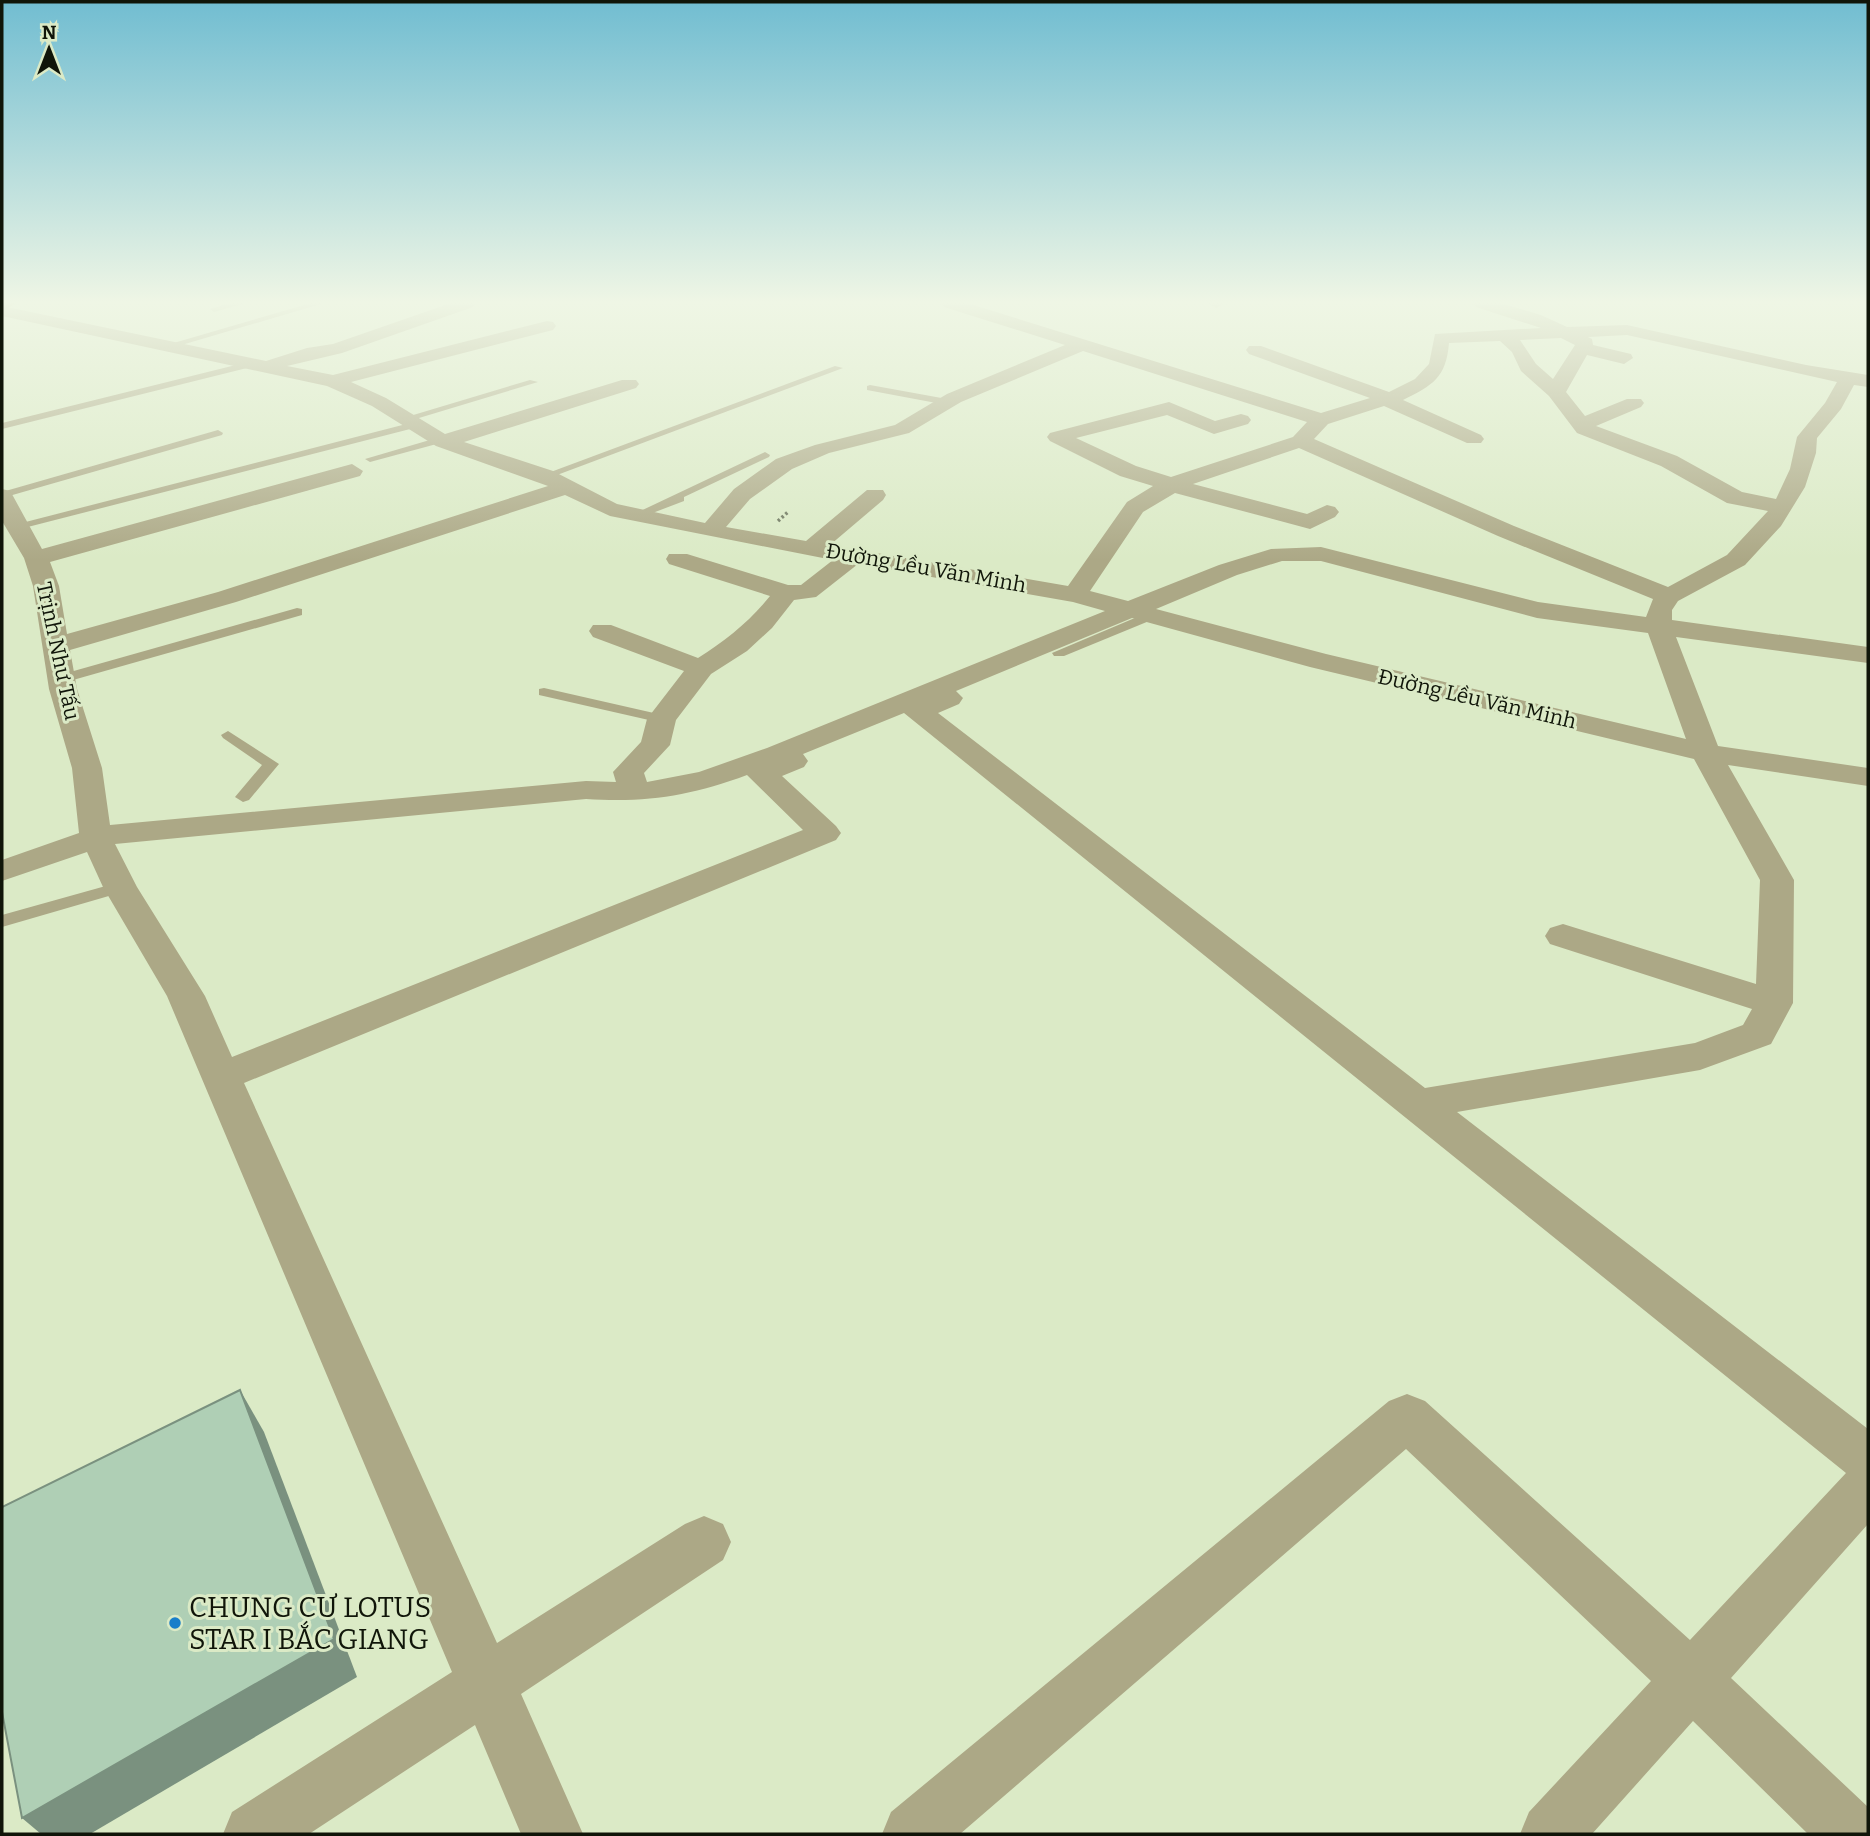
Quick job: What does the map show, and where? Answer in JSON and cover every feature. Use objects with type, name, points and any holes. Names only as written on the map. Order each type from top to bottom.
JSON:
[{"type":"street","name":"Đường Lều Văn Minh","points":[[347,389],[442,441],[556,482],[610,509],[710,531],[1088,598],[1320,661],[1706,753],[1868,777]]},
{"type":"street","points":[[442,441],[614,389]]},
{"type":"street","points":[[710,531],[742,494],[784,464],[822,449],[902,429],[947,402],[978,389]]},
{"type":"street","points":[[1221,389],[1321,420]]},
{"type":"street","points":[[1364,389],[1474,439]]},
{"type":"street","points":[[1088,598],[1135,507],[1172,485],[1227,463],[1300,441],[1321,420],[1409,389]]},
{"type":"street","points":[[1552,389],[1589,432],[1670,461],[1735,498],[1782,507]]},
{"type":"street","points":[[1662,612],[1736,560],[1756,541],[1782,507],[1808,455],[1807,437],[1847,389]]},
{"type":"street","points":[[1581,425],[1634,403]]},
{"type":"street","points":[[1241,420],[1214,428],[1169,408],[1057,437],[1128,471],[1172,485],[1310,522],[1327,512]]},
{"type":"street","points":[[1300,441],[1516,535],[1662,612],[1868,655]]},
{"type":"street","points":[[36,558],[361,465]]},
{"type":"street","points":[[55,646],[227,597],[556,482]]},
{"type":"street","name":"Trịnh Như Tấu","points":[[2,495],[16,526],[36,558],[53,615],[61,679],[87,768],[94,826],[120,887],[186,996],[488,1682],[551,1834]]},
{"type":"street","points":[[812,548],[875,495]]},
{"type":"street","points":[[2,871],[142,806],[581,769],[631,783],[727,757],[1088,598],[1229,553],[1275,544],[1329,546],[1537,610],[1662,612],[1868,643]]},
{"type":"street","points":[[2,849],[94,826],[169,826],[586,790],[631,783],[706,780],[1141,613],[1250,561],[1280,554],[1346,559],[1410,571]]},
{"type":"street","points":[[678,559],[786,593],[807,592],[821,584],[855,555]]},
{"type":"street","points":[[631,783],[655,746],[662,719],[701,668],[755,630],[786,593]]},
{"type":"street","points":[[1417,1104],[1700,1055],[1757,1034],[1774,1003],[1777,880],[1706,753],[1662,612]]},
{"type":"street","points":[[602,631],[701,668]]},
{"type":"street","points":[[221,1077],[825,833],[761,774],[1059,653]]},
{"type":"street","points":[[917,712],[1868,1459]]},
{"type":"street","points":[[1563,936],[1774,1003]]},
{"type":"street","points":[[913,1834],[1407,1417],[1692,1680],[1852,1834]]},
{"type":"street","points":[[1551,1834],[1868,1486]]},
{"type":"street","points":[[254,1834],[704,1542]]},
{"type":"lane","points":[[2,426],[159,389]]},
{"type":"lane","points":[[16,526],[410,422],[515,389]]},
{"type":"lane","points":[[556,482],[787,389]]},
{"type":"lane","points":[[874,389],[947,402]]},
{"type":"lane","points":[[2,495],[218,433]]},
{"type":"lane","points":[[361,465],[442,441]]},
{"type":"lane","points":[[638,515],[680,499],[674,497],[765,455]]},
{"type":"lane","points":[[61,679],[297,612]]},
{"type":"lane","points":[[1059,653],[1141,613]]},
{"type":"lane","points":[[544,692],[662,719]]},
{"type":"lane","points":[[228,735],[271,764],[243,797]]},
{"type":"lane","points":[[2,920],[120,887]]},
{"type":"building","name":"CHUNG CƯ LOTUS STAR I BẮC GIANG","points":[[240,1390],[334,1639],[22,1818],[2,1712],[2,1507]]},
{"type":"place","name":"CHUNG CƯ LOTUS STAR I BẮC GIANG","points":[[175,1623]]}]
